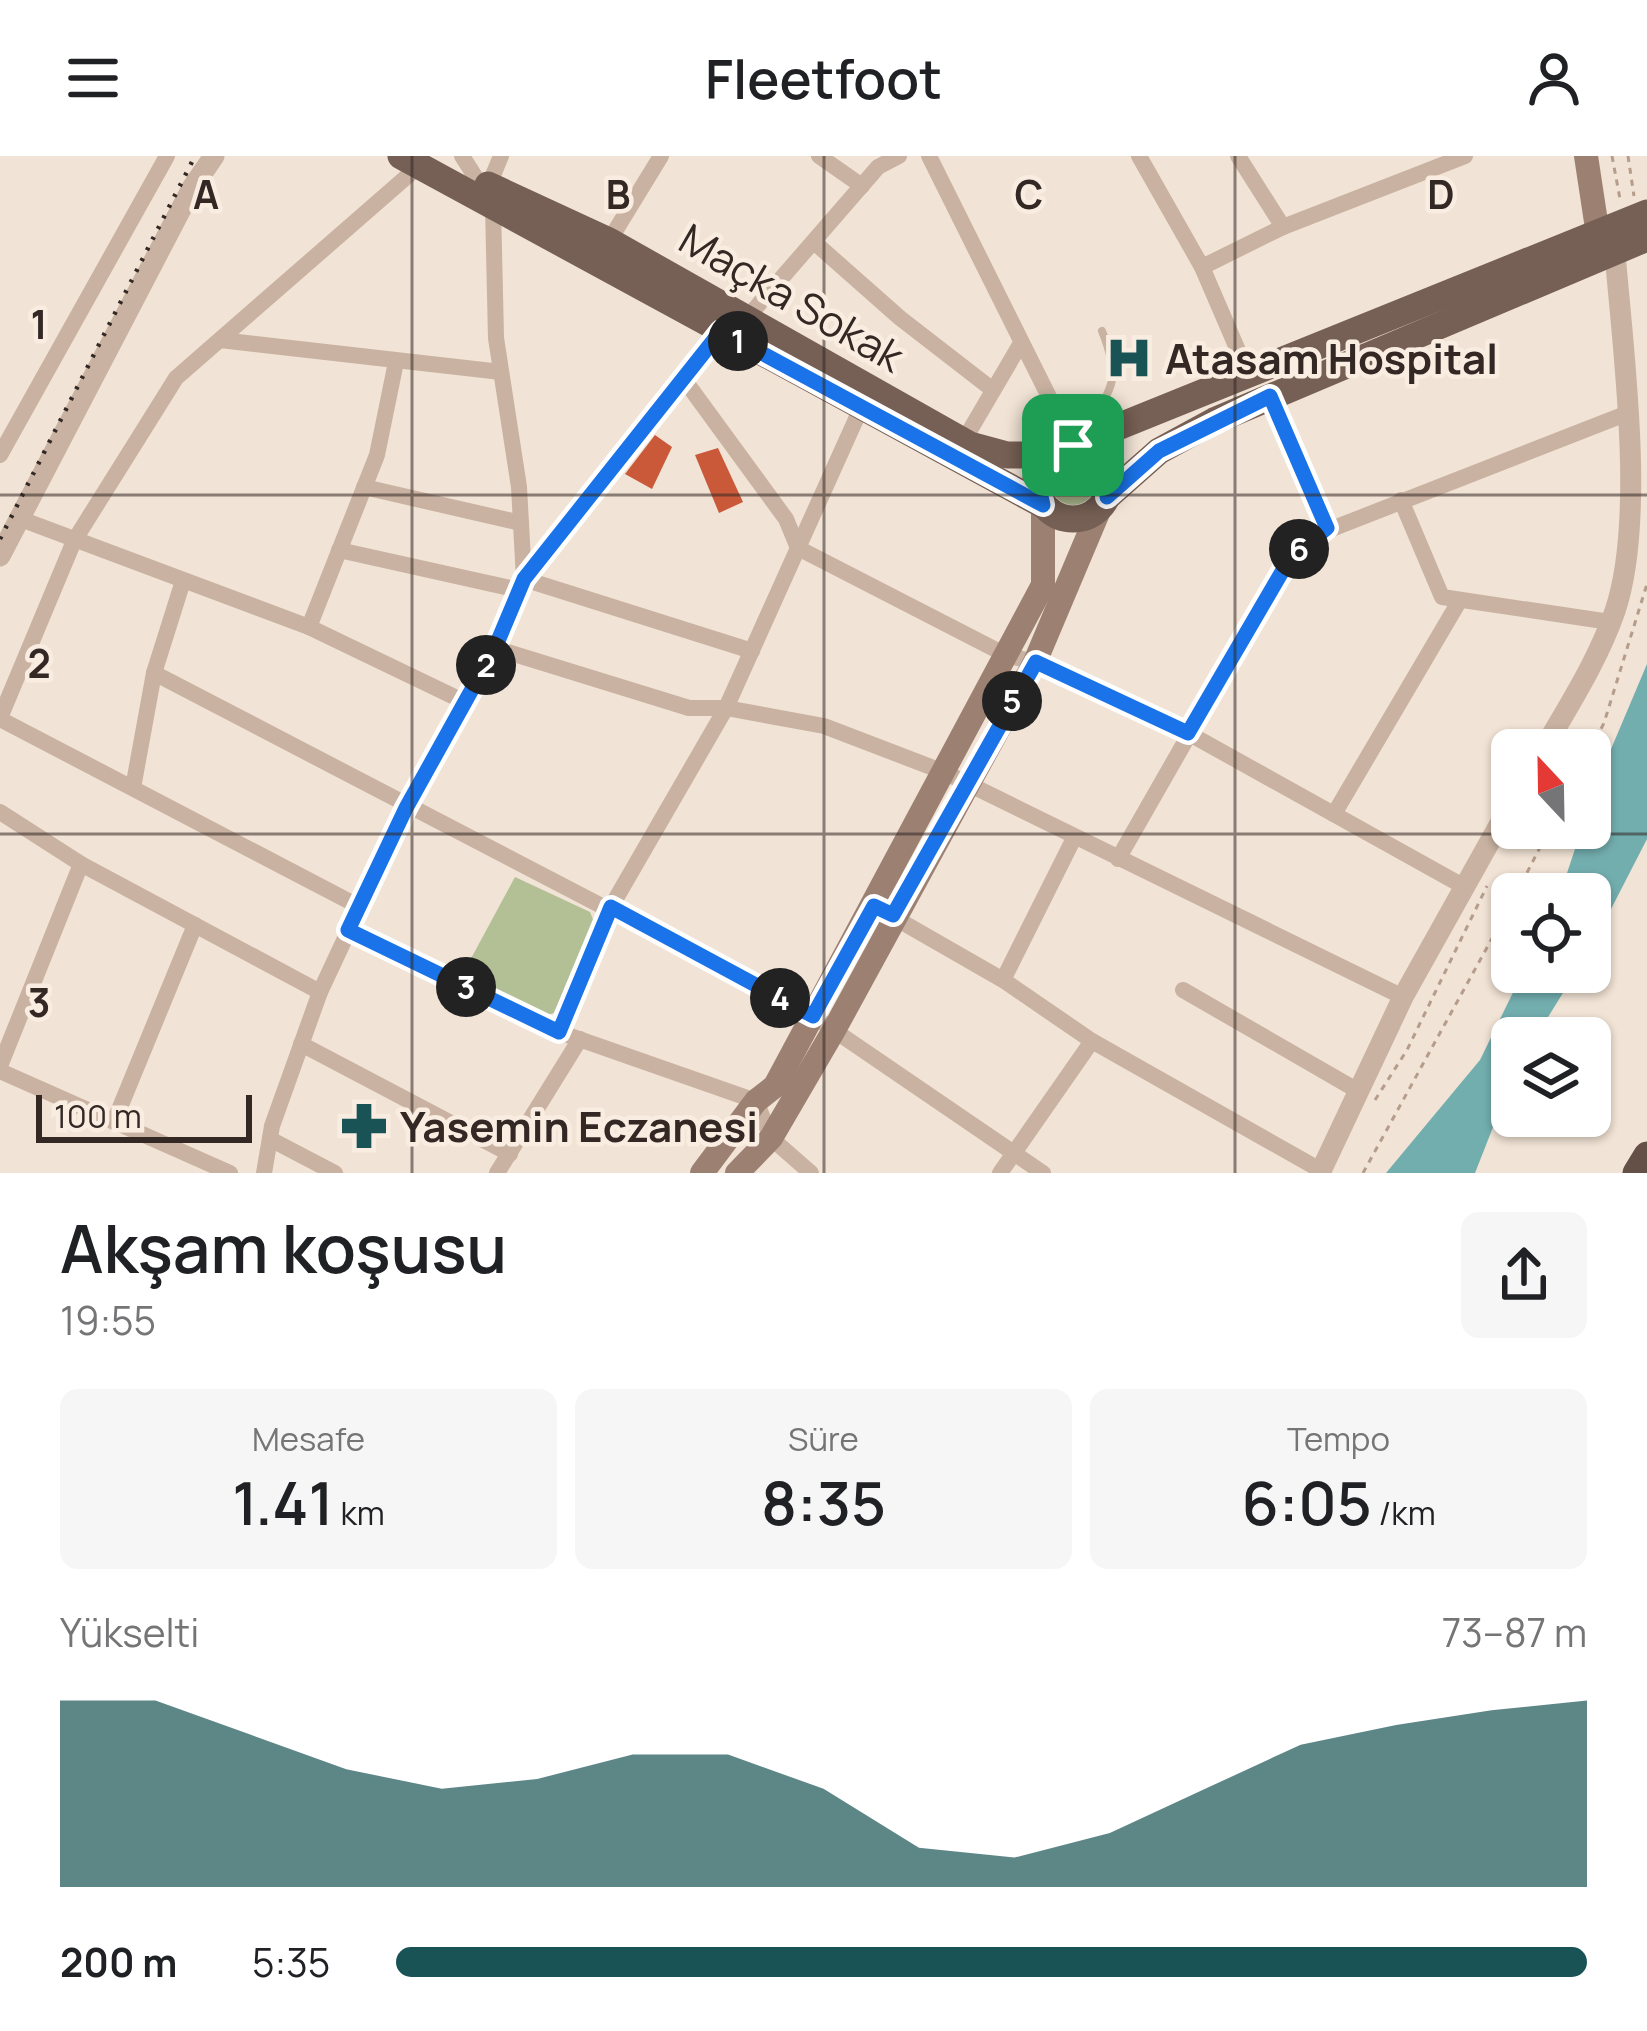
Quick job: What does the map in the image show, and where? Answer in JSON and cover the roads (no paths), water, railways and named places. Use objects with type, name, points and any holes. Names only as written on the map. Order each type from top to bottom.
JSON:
[{"type":"highway","points":[[1636,1173],[1647,1155]]},
{"type":"main road","points":[[1586,156],[1628,230]]},
{"type":"main road","name":"Maçka Sokak","points":[[420,159],[480,181],[609,241],[861,408],[1043,505]]},
{"type":"main road","name":"Maçka Sokak","points":[[480,181],[733,325],[963,442],[1007,455],[1046,455]]},
{"type":"main road","points":[[736,1173],[771,1138],[824,1023],[954,778],[1006,655],[1043,585],[1043,505],[1035,485],[1046,455],[1628,230]]},
{"type":"main road","points":[[1043,505],[1065,519],[1103,503],[1159,451],[1628,230]]},
{"type":"main road","points":[[954,778],[1036,662],[1103,503],[1109,473],[1104,462],[1096,452],[1073,445]]},
{"type":"main road","points":[[702,1173],[824,1023]]},
{"type":"street","points":[[0,454],[166,156]]},
{"type":"street","points":[[0,556],[192,188],[214,156]]},
{"type":"street","points":[[501,156],[480,181],[521,523],[522,585]]},
{"type":"street","points":[[609,241],[661,156]]},
{"type":"street","points":[[819,156],[862,186]]},
{"type":"street","points":[[264,1173],[270,1139],[320,992],[406,808],[495,648],[522,585],[683,378],[814,242],[878,161],[899,156]]},
{"type":"street","points":[[929,156],[1073,445]]},
{"type":"street","points":[[1139,156],[1202,267],[1249,376]]},
{"type":"street","points":[[1238,156],[1283,227]]},
{"type":"street","points":[[1202,267],[1283,227],[1459,157]]},
{"type":"street","points":[[360,907],[0,718],[74,541],[176,378],[420,159]]},
{"type":"street","points":[[1554,729],[1610,622],[1626,566],[1628,230]]},
{"type":"street","points":[[814,242],[900,318],[994,390]]},
{"type":"street","points":[[220,340],[501,372]]},
{"type":"street","points":[[963,442],[1021,343]]},
{"type":"street","points":[[308,627],[377,455],[396,362]]},
{"type":"street","points":[[683,378],[787,519],[798,548],[1006,655],[1036,662],[1188,733],[1462,886]]},
{"type":"street","points":[[1270,396],[1327,528]]},
{"type":"street","points":[[559,1032],[611,907],[726,708],[861,408]]},
{"type":"street","points":[[1118,859],[1290,558],[1327,528],[1628,413]]},
{"type":"street","points":[[364,487],[521,523]]},
{"type":"street","points":[[1401,500],[1442,597],[1610,622]]},
{"type":"street","points":[[17,518],[308,627],[465,702]]},
{"type":"street","points":[[339,550],[522,585],[752,651]]},
{"type":"street","points":[[133,788],[154,673],[183,581]]},
{"type":"street","points":[[1334,814],[1460,599]]},
{"type":"street","points":[[495,648],[689,708],[726,708],[824,726],[954,778],[1403,997]]},
{"type":"street","points":[[154,673],[406,808],[611,907],[824,1023],[1043,1173]]},
{"type":"street","points":[[0,812],[81,864],[320,992]]},
{"type":"street","points":[[884,910],[1003,980],[1092,1041],[1321,1172],[1367,1097],[1403,997],[1491,837]]},
{"type":"street","points":[[1003,980],[1074,838]]},
{"type":"street","points":[[81,864],[0,1069],[230,1173]]},
{"type":"street","points":[[114,1122],[195,925]]},
{"type":"street","points":[[348,930],[559,1032],[756,1101],[771,1138],[811,1173]]},
{"type":"street","points":[[1183,990],[1367,1097]]},
{"type":"street","points":[[497,1173],[580,1039]]},
{"type":"street","points":[[1000,1173],[1092,1041]]},
{"type":"street","points":[[301,1044],[510,1154]]},
{"type":"street","points":[[270,1139],[335,1173]]},
{"type":"lane","points":[[1073,445],[1114,385],[1115,362],[1102,331]]},
{"type":"water","points":[[1647,664],[1647,839],[1611,909],[1611,873],[1567,873],[1575,849],[1611,849],[1611,749]]},
{"type":"water","points":[[1513,993],[1563,993],[1548,1017],[1501,1017]]},
{"type":"water","points":[[1491,1037],[1491,1132],[1475,1173],[1386,1173],[1480,1060]]},
{"type":"railway","points":[[0,539],[195,156]]},
{"type":"place","name":"Atasam Hospital","points":[[1129,358]]},
{"type":"place","name":"Yasemin Eczanesi","points":[[364,1126]]}]
